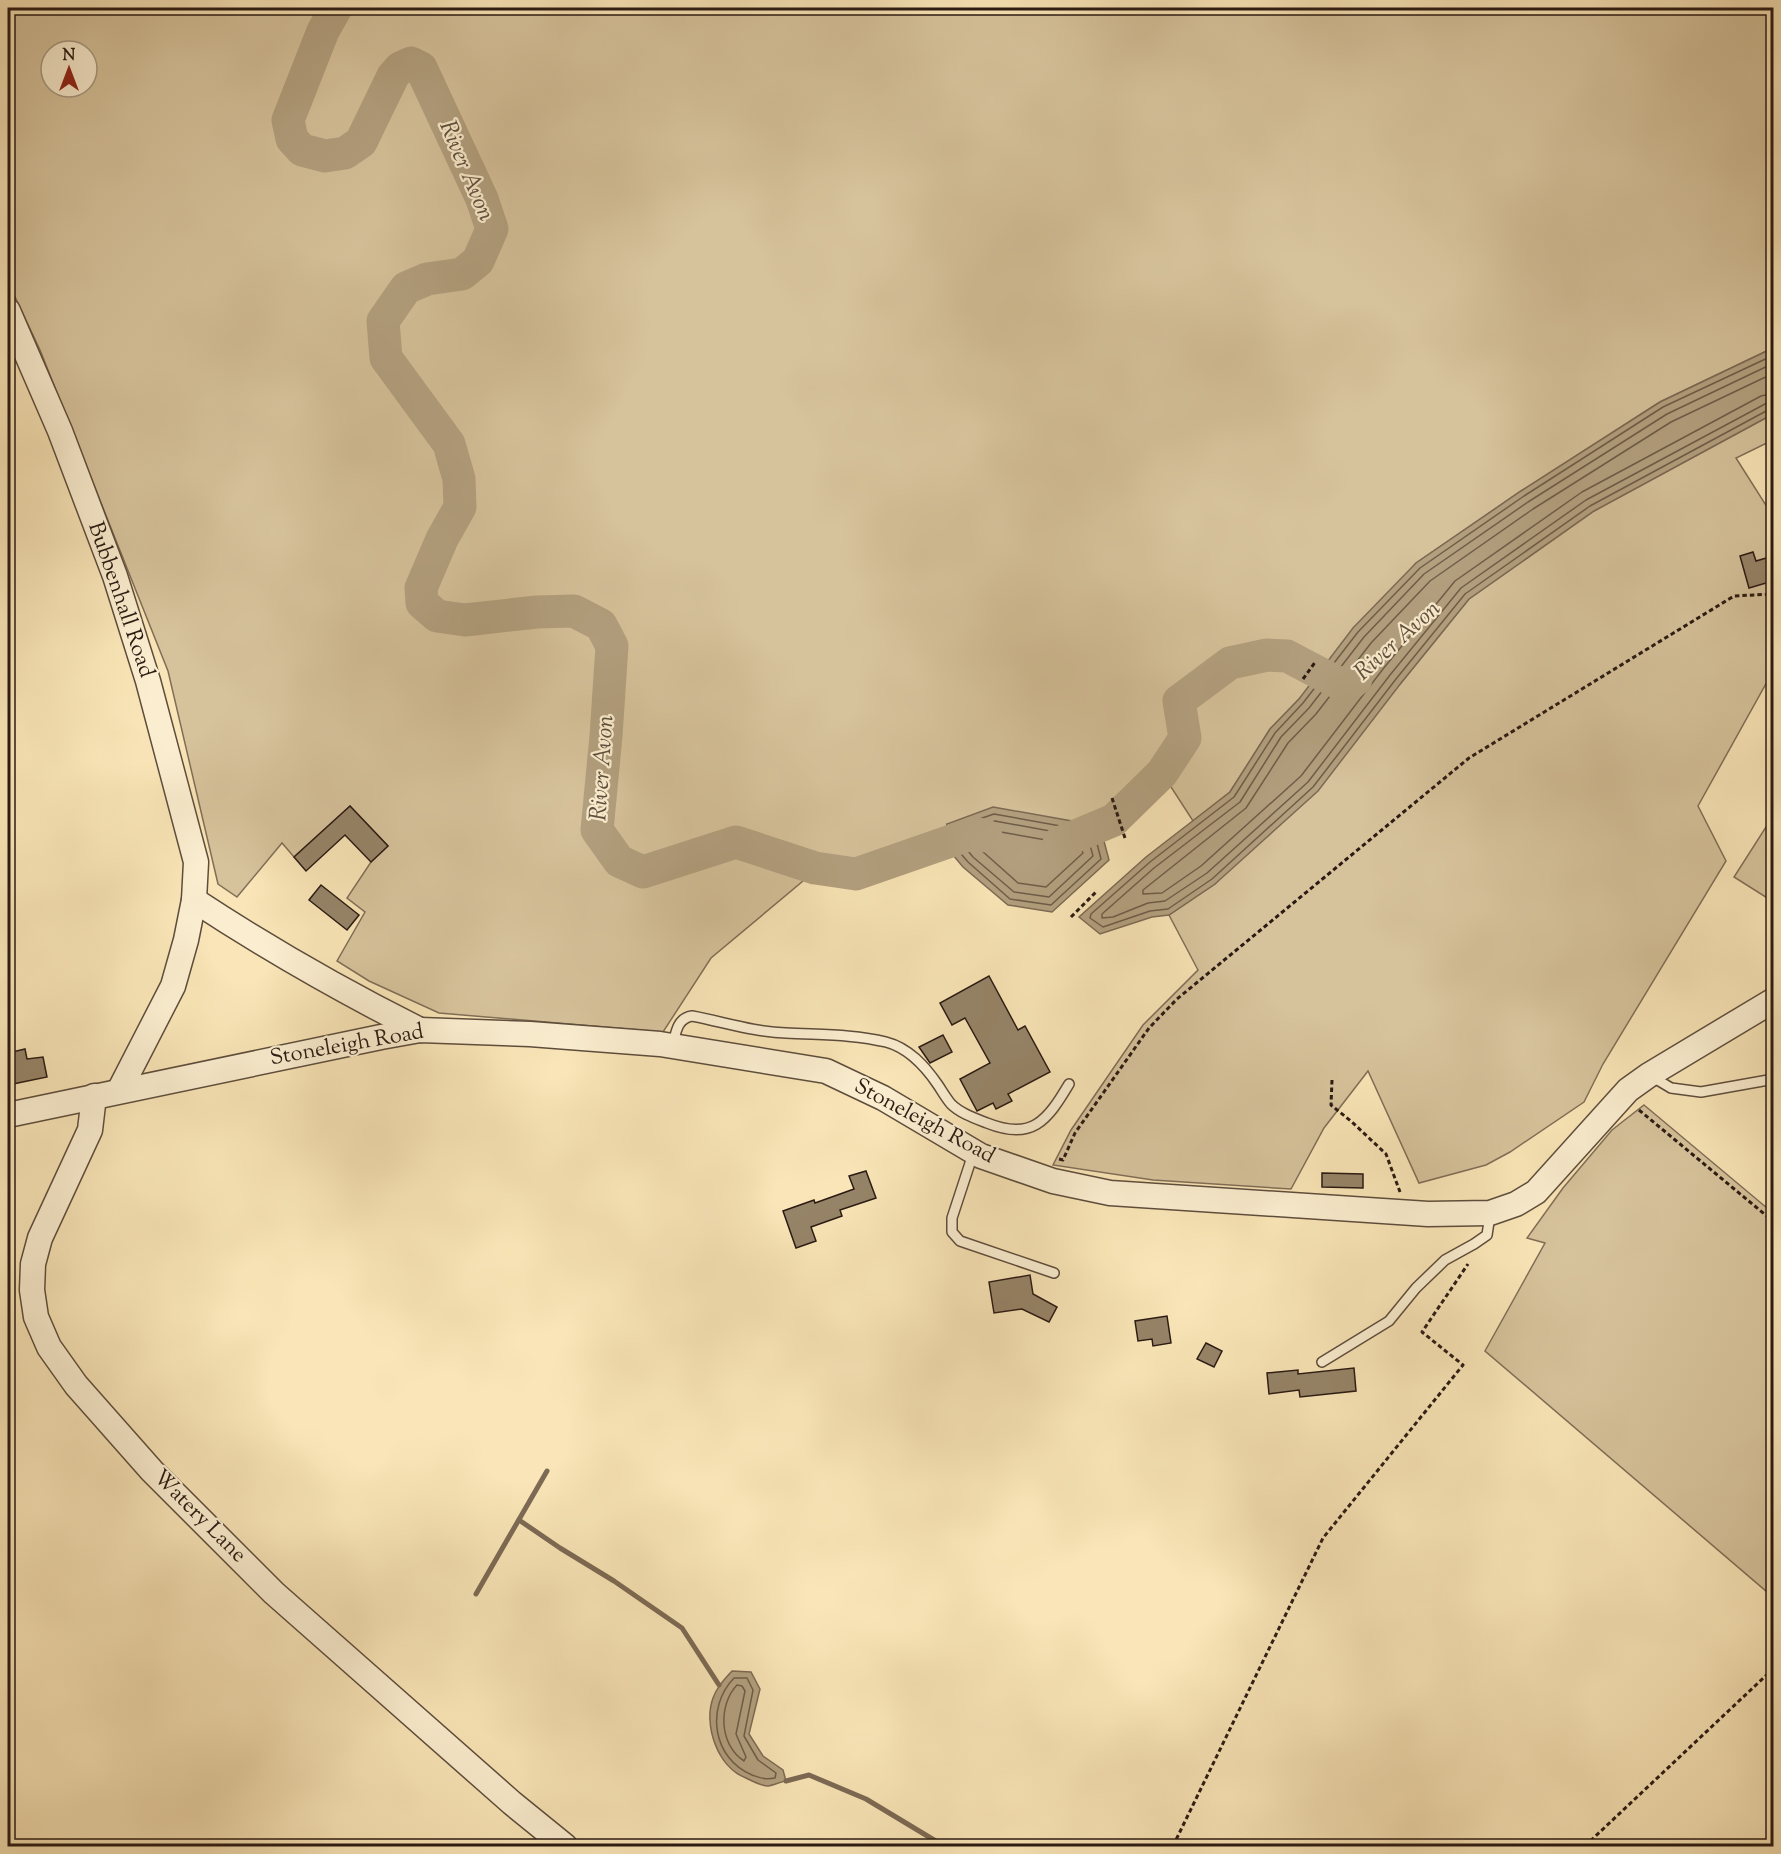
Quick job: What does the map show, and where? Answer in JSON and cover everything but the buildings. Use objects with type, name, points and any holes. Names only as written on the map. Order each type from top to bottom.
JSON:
[{"type":"street","name":"Bubbenhall Road","points":[[8,311],[60,431],[115,576],[148,681],[196,862],[194,900],[186,940],[172,986],[119,1091]]},
{"type":"street","points":[[194,900],[267,947],[420,1030]]},
{"type":"street","name":"Stoneleigh Road","points":[[8,1115],[420,1030],[530,1034],[673,1046],[826,1071],[883,1098],[974,1152],[1053,1181],[1110,1193],[1409,1212],[1490,1213],[1516,1204],[1536,1192],[1622,1096],[1649,1075],[1773,1000]]},
{"type":"street","name":"Watery Lane","points":[[94,1096],[90,1130],[40,1238],[33,1264],[32,1290],[36,1317],[49,1347],[76,1385],[152,1471],[274,1593],[503,1796],[565,1846]]},
{"type":"lane","points":[[673,1046],[679,1024],[686,1016],[775,1032],[834,1034],[888,1043],[903,1048],[921,1063],[951,1104],[969,1116],[1005,1130],[1036,1126],[1050,1114],[1070,1084]]},
{"type":"lane","points":[[1649,1075],[1671,1088],[1701,1092],[1773,1078]]},
{"type":"lane","points":[[974,1152],[952,1218],[952,1232],[960,1242],[1054,1273]]},
{"type":"lane","points":[[1322,1362],[1389,1321],[1416,1288],[1445,1260],[1474,1245],[1487,1235],[1490,1213]]},
{"type":"path","points":[[1055,1159],[1063,1160],[1075,1133],[1143,1038],[1177,999],[1469,758],[1734,596],[1773,594]]},
{"type":"path","points":[[1303,680],[1316,661]]},
{"type":"path","points":[[1112,798],[1125,838]]},
{"type":"path","points":[[1071,917],[1096,892]]},
{"type":"path","points":[[1332,1080],[1331,1106],[1386,1154],[1409,1212]]},
{"type":"path","points":[[1622,1096],[1773,1222]]},
{"type":"path","points":[[1173,1846],[1323,1538],[1463,1365],[1422,1332],[1467,1265],[1474,1245]]},
{"type":"path","points":[[1585,1846],[1773,1668]]},
{"type":"shaded area","points":[[8,8],[1773,8],[1773,348],[1660,402],[1521,491],[1416,563],[1299,699],[1270,729],[1230,792],[1193,821],[1162,773],[1114,820],[1100,826],[1048,818],[947,824],[943,843],[856,874],[815,868],[809,876],[711,958],[663,1032],[439,1013],[369,981],[337,961],[365,912],[347,898],[371,862],[388,846],[350,806],[294,857],[282,843],[237,897],[218,884],[168,671],[40,350],[8,282]]},
{"type":"shaded area","points":[[1773,414],[1773,440],[1736,458],[1767,507],[1773,502],[1773,671],[1698,806],[1726,861],[1603,1064],[1584,1102],[1510,1152],[1486,1165],[1419,1183],[1368,1071],[1324,1128],[1291,1189],[1153,1180],[1053,1165],[1071,1130],[1143,1025],[1198,970],[1169,915],[1215,884],[1401,683],[1469,599],[1594,511]]},
{"type":"shaded area","points":[[1773,816],[1774,899],[1772,901],[1734,877]]},
{"type":"shaded area","points":[[1644,1105],[1773,1213],[1773,1597],[1485,1351],[1545,1243],[1527,1238],[1563,1188],[1612,1130]]},
{"type":"water","points":[[1773,348],[1773,414],[1594,511],[1469,599],[1318,791],[1215,884],[1169,915],[1152,917],[1100,934],[1079,917],[1146,857],[1230,792],[1270,729],[1299,699],[1353,628],[1416,563],[1521,491],[1660,402]]},
{"type":"water","points":[[993,807],[1100,826],[1109,860],[1052,912],[1008,905],[963,867],[943,843],[947,824]]},
{"type":"water","points":[[732,1671],[751,1672],[760,1689],[749,1734],[763,1756],[783,1770],[786,1781],[768,1786],[736,1773],[715,1744],[710,1709],[717,1690]]},
{"type":"waterway","name":"River Avon","points":[[336,8],[323,31],[288,120],[292,139],[302,150],[325,156],[345,153],[361,142],[393,76],[400,68],[411,63],[421,68],[482,199],[492,229],[478,261],[462,274],[427,279],[406,288],[383,321],[386,358],[449,444],[459,479],[460,507],[442,539],[421,588],[422,603],[437,616],[465,620],[537,612],[574,611],[601,625],[612,646],[597,830],[619,861],[643,872],[736,842],[815,868],[856,874],[974,833],[986,836]]},
{"type":"waterway","name":"River Avon","points":[[1059,843],[1114,820],[1162,773],[1185,738],[1179,701],[1230,663],[1267,655],[1287,656],[1346,687],[1356,679]]},
{"type":"waterway","points":[[476,1594],[547,1471]]},
{"type":"waterway","points":[[519,1520],[682,1628],[719,1685]]},
{"type":"waterway","points":[[786,1781],[809,1775],[866,1799],[944,1846]]}]
